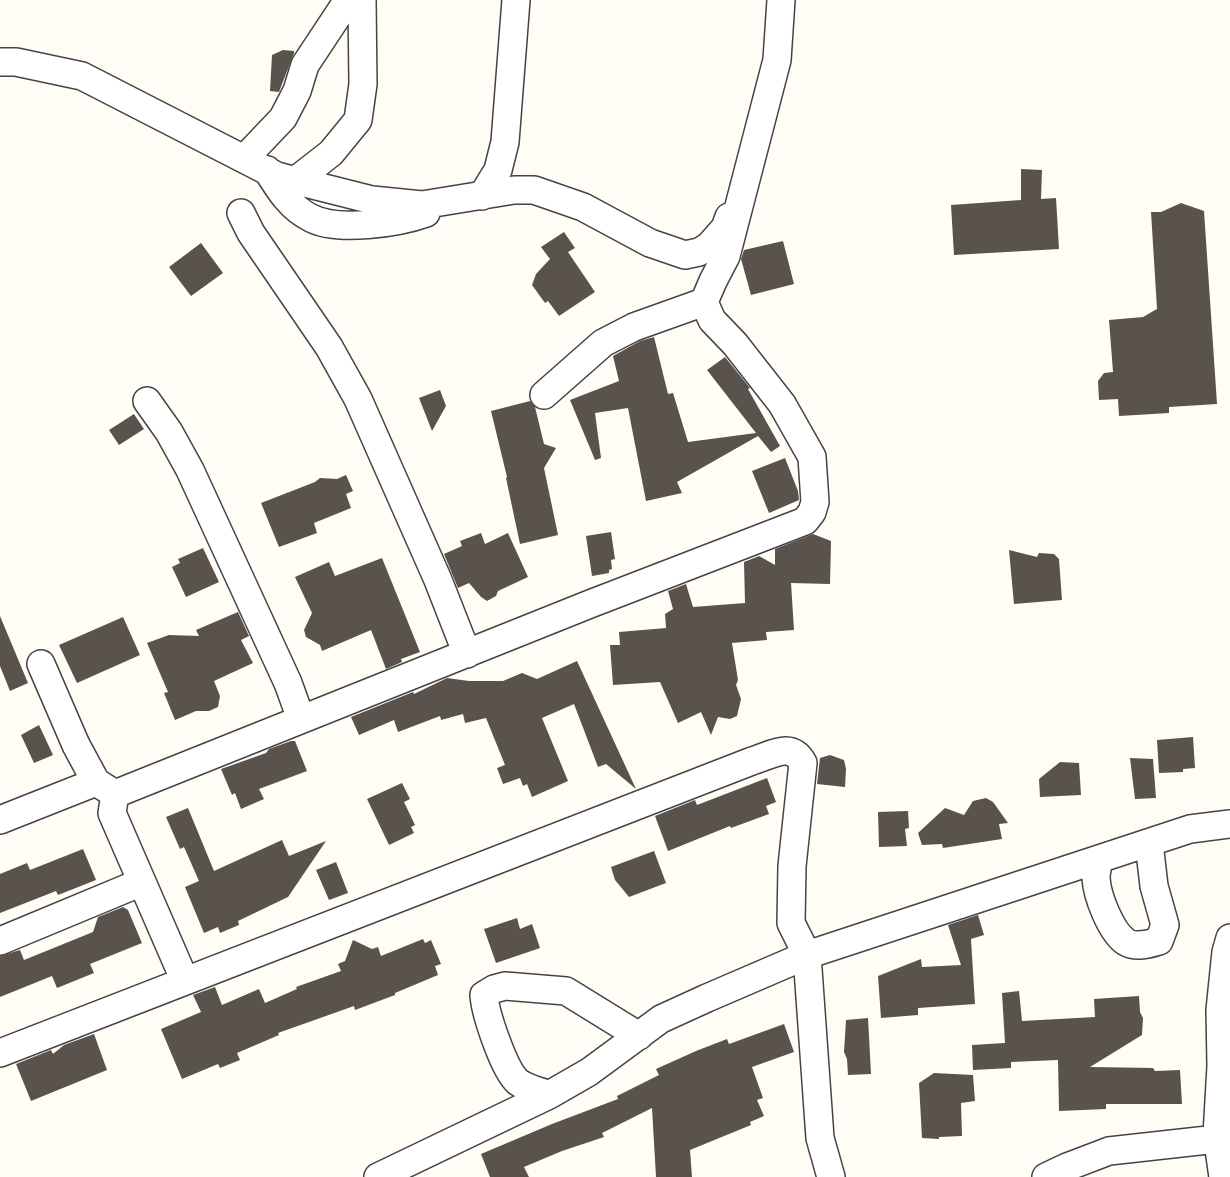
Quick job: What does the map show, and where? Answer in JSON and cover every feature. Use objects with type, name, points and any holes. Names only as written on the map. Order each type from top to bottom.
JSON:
[{"type":"street","points":[[255,165],[297,91],[305,65],[348,0]]},
{"type":"street","points":[[295,181],[332,153],[358,120],[363,84],[362,0]]},
{"type":"street","points":[[255,165],[287,201],[311,219],[341,226],[412,218],[470,198],[498,170],[505,142],[516,0]]},
{"type":"street","points":[[544,395],[603,343],[634,327],[704,302],[726,256],[746,183],[777,60],[781,0]]},
{"type":"street","points":[[0,62],[16,62],[82,76],[255,165],[295,181],[372,200],[422,205],[514,190],[534,190],[583,207],[650,243],[685,255],[699,252],[709,246],[725,228],[737,198],[746,183]]},
{"type":"street","points":[[241,213],[251,233],[329,347],[358,399],[438,580],[467,654]]},
{"type":"street","points":[[709,246],[715,256],[717,273]]},
{"type":"street","points":[[0,820],[105,788],[301,719],[805,521],[812,512],[815,502],[812,457],[782,404],[735,344],[712,320],[704,302]]},
{"type":"street","points":[[147,401],[169,432],[190,470],[288,683],[301,719]]},
{"type":"street","points":[[41,664],[76,745],[105,788],[112,813],[185,981]]},
{"type":"street","points":[[0,1053],[752,762],[779,752],[792,750],[798,753],[803,763],[792,866],[791,923],[807,955],[820,1138],[831,1177]]},
{"type":"street","points":[[378,1177],[549,1095],[589,1072],[661,1018],[807,955],[1190,829],[1230,824]]},
{"type":"street","points":[[1099,859],[1096,876],[1101,903],[1111,923],[1127,942],[1143,945],[1159,941],[1165,925],[1154,886],[1149,843]]},
{"type":"street","points":[[0,941],[142,882]]},
{"type":"street","points":[[1222,1177],[1217,1139],[1221,1066],[1220,1010],[1226,952],[1230,938]]},
{"type":"street","points":[[549,1095],[518,1082],[511,1073],[491,1027],[485,1008],[484,995],[505,986],[566,991],[639,1036]]},
{"type":"street","points":[[1046,1177],[1109,1151],[1217,1139]]},
{"type":"building","points":[[283,50],[294,51],[294,53],[279,92],[270,91],[272,55]]},
{"type":"building","points":[[1021,169],[1042,170],[1041,199],[1056,198],[1059,249],[954,255],[951,205],[1021,200]]},
{"type":"building","points":[[1181,203],[1204,211],[1217,404],[1169,407],[1169,413],[1119,416],[1118,399],[1099,400],[1098,381],[1104,373],[1113,372],[1109,320],[1143,317],[1157,309],[1151,212],[1161,212]]},
{"type":"building","points":[[564,232],[575,248],[568,252],[595,292],[559,316],[548,301],[545,303],[532,285],[536,274],[550,259],[541,247]]},
{"type":"building","points":[[783,241],[794,284],[751,295],[741,259],[744,250]]},
{"type":"building","points":[[201,243],[223,273],[191,296],[169,267]]},
{"type":"building","points":[[654,337],[668,394],[673,393],[688,442],[756,433],[707,370],[725,357],[750,388],[748,389],[780,446],[771,452],[758,436],[677,482],[682,493],[646,501],[628,408],[595,413],[601,458],[595,460],[570,400],[619,381],[613,356],[640,341]]},
{"type":"building","points":[[440,390],[446,406],[432,431],[419,398]]},
{"type":"building","points":[[530,401],[535,407],[544,444],[556,448],[544,468],[558,535],[520,544],[491,411]]},
{"type":"building","points":[[134,414],[144,429],[119,445],[109,430]]},
{"type":"building","points":[[785,458],[798,491],[799,500],[769,513],[752,471]]},
{"type":"building","points":[[346,475],[353,491],[346,494],[351,508],[314,523],[317,533],[279,547],[261,503],[320,478],[337,479]]},
{"type":"building","points":[[611,532],[615,559],[611,560],[612,569],[609,573],[592,576],[586,536]]},
{"type":"building","points":[[481,533],[485,544],[508,533],[528,577],[498,591],[496,596],[487,601],[469,583],[458,588],[444,554],[462,546],[460,541]]},
{"type":"building","points":[[813,534],[831,541],[830,584],[791,583],[794,630],[766,632],[767,640],[732,643],[738,680],[736,685],[741,699],[737,716],[730,719],[718,717],[711,735],[701,712],[678,723],[660,682],[613,685],[610,645],[620,645],[619,632],[666,628],[665,614],[673,609],[668,591],[686,584],[693,607],[745,603],[744,562],[759,556],[775,565],[775,549]]},
{"type":"building","points":[[203,548],[219,582],[186,597],[172,567],[180,563],[178,559]]},
{"type":"building","points":[[1009,550],[1037,557],[1039,553],[1054,554],[1059,559],[1062,600],[1014,604]]},
{"type":"building","points":[[382,558],[420,652],[401,659],[402,662],[386,669],[371,630],[322,651],[320,645],[306,637],[304,630],[312,613],[295,577],[329,562],[335,576]]},
{"type":"building","points":[[238,612],[249,636],[241,640],[253,663],[214,681],[220,696],[218,707],[209,711],[196,711],[175,720],[164,693],[168,692],[147,643],[169,635],[199,636],[196,630]]},
{"type":"building","points":[[0,616],[28,683],[10,691],[0,666]]},
{"type":"building","points":[[123,617],[140,655],[77,683],[59,645]]},
{"type":"building","points":[[577,661],[636,789],[606,764],[598,767],[574,704],[542,718],[568,781],[532,797],[527,784],[523,786],[520,778],[503,784],[497,768],[505,765],[486,718],[465,723],[463,714],[441,720],[440,716],[398,732],[394,720],[359,735],[351,717],[413,692],[414,694],[447,678],[469,681],[503,681],[522,673],[537,679]]},
{"type":"building","points":[[39,725],[53,755],[34,763],[21,735]]},
{"type":"building","points":[[1193,737],[1195,768],[1183,769],[1183,772],[1159,773],[1157,740]]},
{"type":"building","points":[[295,741],[307,771],[259,789],[264,799],[241,809],[221,769],[266,753],[269,749]]},
{"type":"building","points":[[830,755],[844,760],[845,787],[817,784],[820,758]]},
{"type":"building","points":[[1130,758],[1153,759],[1156,798],[1135,799]]},
{"type":"building","points":[[1060,762],[1079,763],[1081,795],[1040,797],[1039,779]]},
{"type":"building","points":[[767,778],[776,802],[766,806],[769,814],[731,828],[730,826],[668,851],[655,816],[695,800],[697,805]]},
{"type":"building","points":[[402,783],[410,799],[404,802],[415,825],[411,827],[414,833],[389,845],[367,799]]},
{"type":"building","points":[[986,798],[993,802],[1008,823],[999,824],[1002,839],[943,848],[942,844],[922,845],[918,833],[945,808],[964,815],[973,801]]},
{"type":"building","points":[[188,808],[214,871],[282,840],[289,856],[326,841],[288,897],[238,921],[239,925],[220,933],[218,927],[204,933],[185,887],[199,881],[184,847],[180,849],[166,817]]},
{"type":"building","points":[[908,811],[909,828],[905,829],[907,846],[879,847],[878,812]]},
{"type":"building","points":[[83,849],[96,880],[58,895],[56,891],[0,913],[0,874],[27,863],[30,870]]},
{"type":"building","points":[[654,851],[666,883],[629,897],[615,880],[611,867]]},
{"type":"building","points":[[336,862],[348,893],[329,900],[316,870]]},
{"type":"building","points":[[123,907],[128,910],[142,943],[90,964],[94,973],[57,988],[52,976],[0,997],[0,956],[20,950],[24,960],[93,932],[98,917]]},
{"type":"building","points":[[978,915],[984,935],[971,939],[975,1004],[918,1008],[918,1015],[881,1018],[878,976],[921,959],[922,967],[961,965],[948,925]]},
{"type":"building","points":[[517,918],[520,929],[532,924],[540,948],[496,963],[484,929]]},
{"type":"building","points":[[423,939],[425,943],[431,940],[441,964],[435,966],[438,975],[355,1010],[354,1006],[278,1033],[279,1035],[237,1053],[240,1060],[220,1068],[218,1064],[182,1079],[161,1029],[201,1012],[193,995],[215,987],[222,1005],[259,989],[265,1003],[297,989],[296,987],[341,971],[338,964],[345,961],[353,940],[372,949],[378,947],[381,956]]},
{"type":"building","points":[[1019,991],[1022,1021],[1095,1017],[1094,999],[1139,996],[1140,1012],[1143,1018],[1142,1035],[1090,1067],[1153,1068],[1155,1071],[1180,1070],[1182,1104],[1106,1104],[1106,1109],[1059,1111],[1058,1060],[1011,1062],[1011,1068],[973,1070],[972,1045],[1005,1043],[1002,993]]},
{"type":"building","points":[[868,1018],[871,1074],[848,1075],[844,1052],[846,1020]]},
{"type":"building","points":[[784,1024],[794,1052],[752,1067],[763,1098],[757,1100],[764,1116],[750,1122],[751,1125],[690,1150],[692,1177],[656,1177],[652,1108],[602,1133],[604,1137],[524,1167],[529,1177],[490,1177],[481,1154],[618,1099],[617,1096],[659,1075],[656,1069],[696,1051],[727,1039],[729,1044]]},
{"type":"building","points":[[94,1034],[107,1070],[31,1101],[16,1064],[51,1050],[53,1054],[64,1045]]},
{"type":"building","points":[[934,1073],[973,1075],[975,1101],[961,1103],[962,1136],[939,1137],[939,1139],[922,1138],[919,1083]]}]
